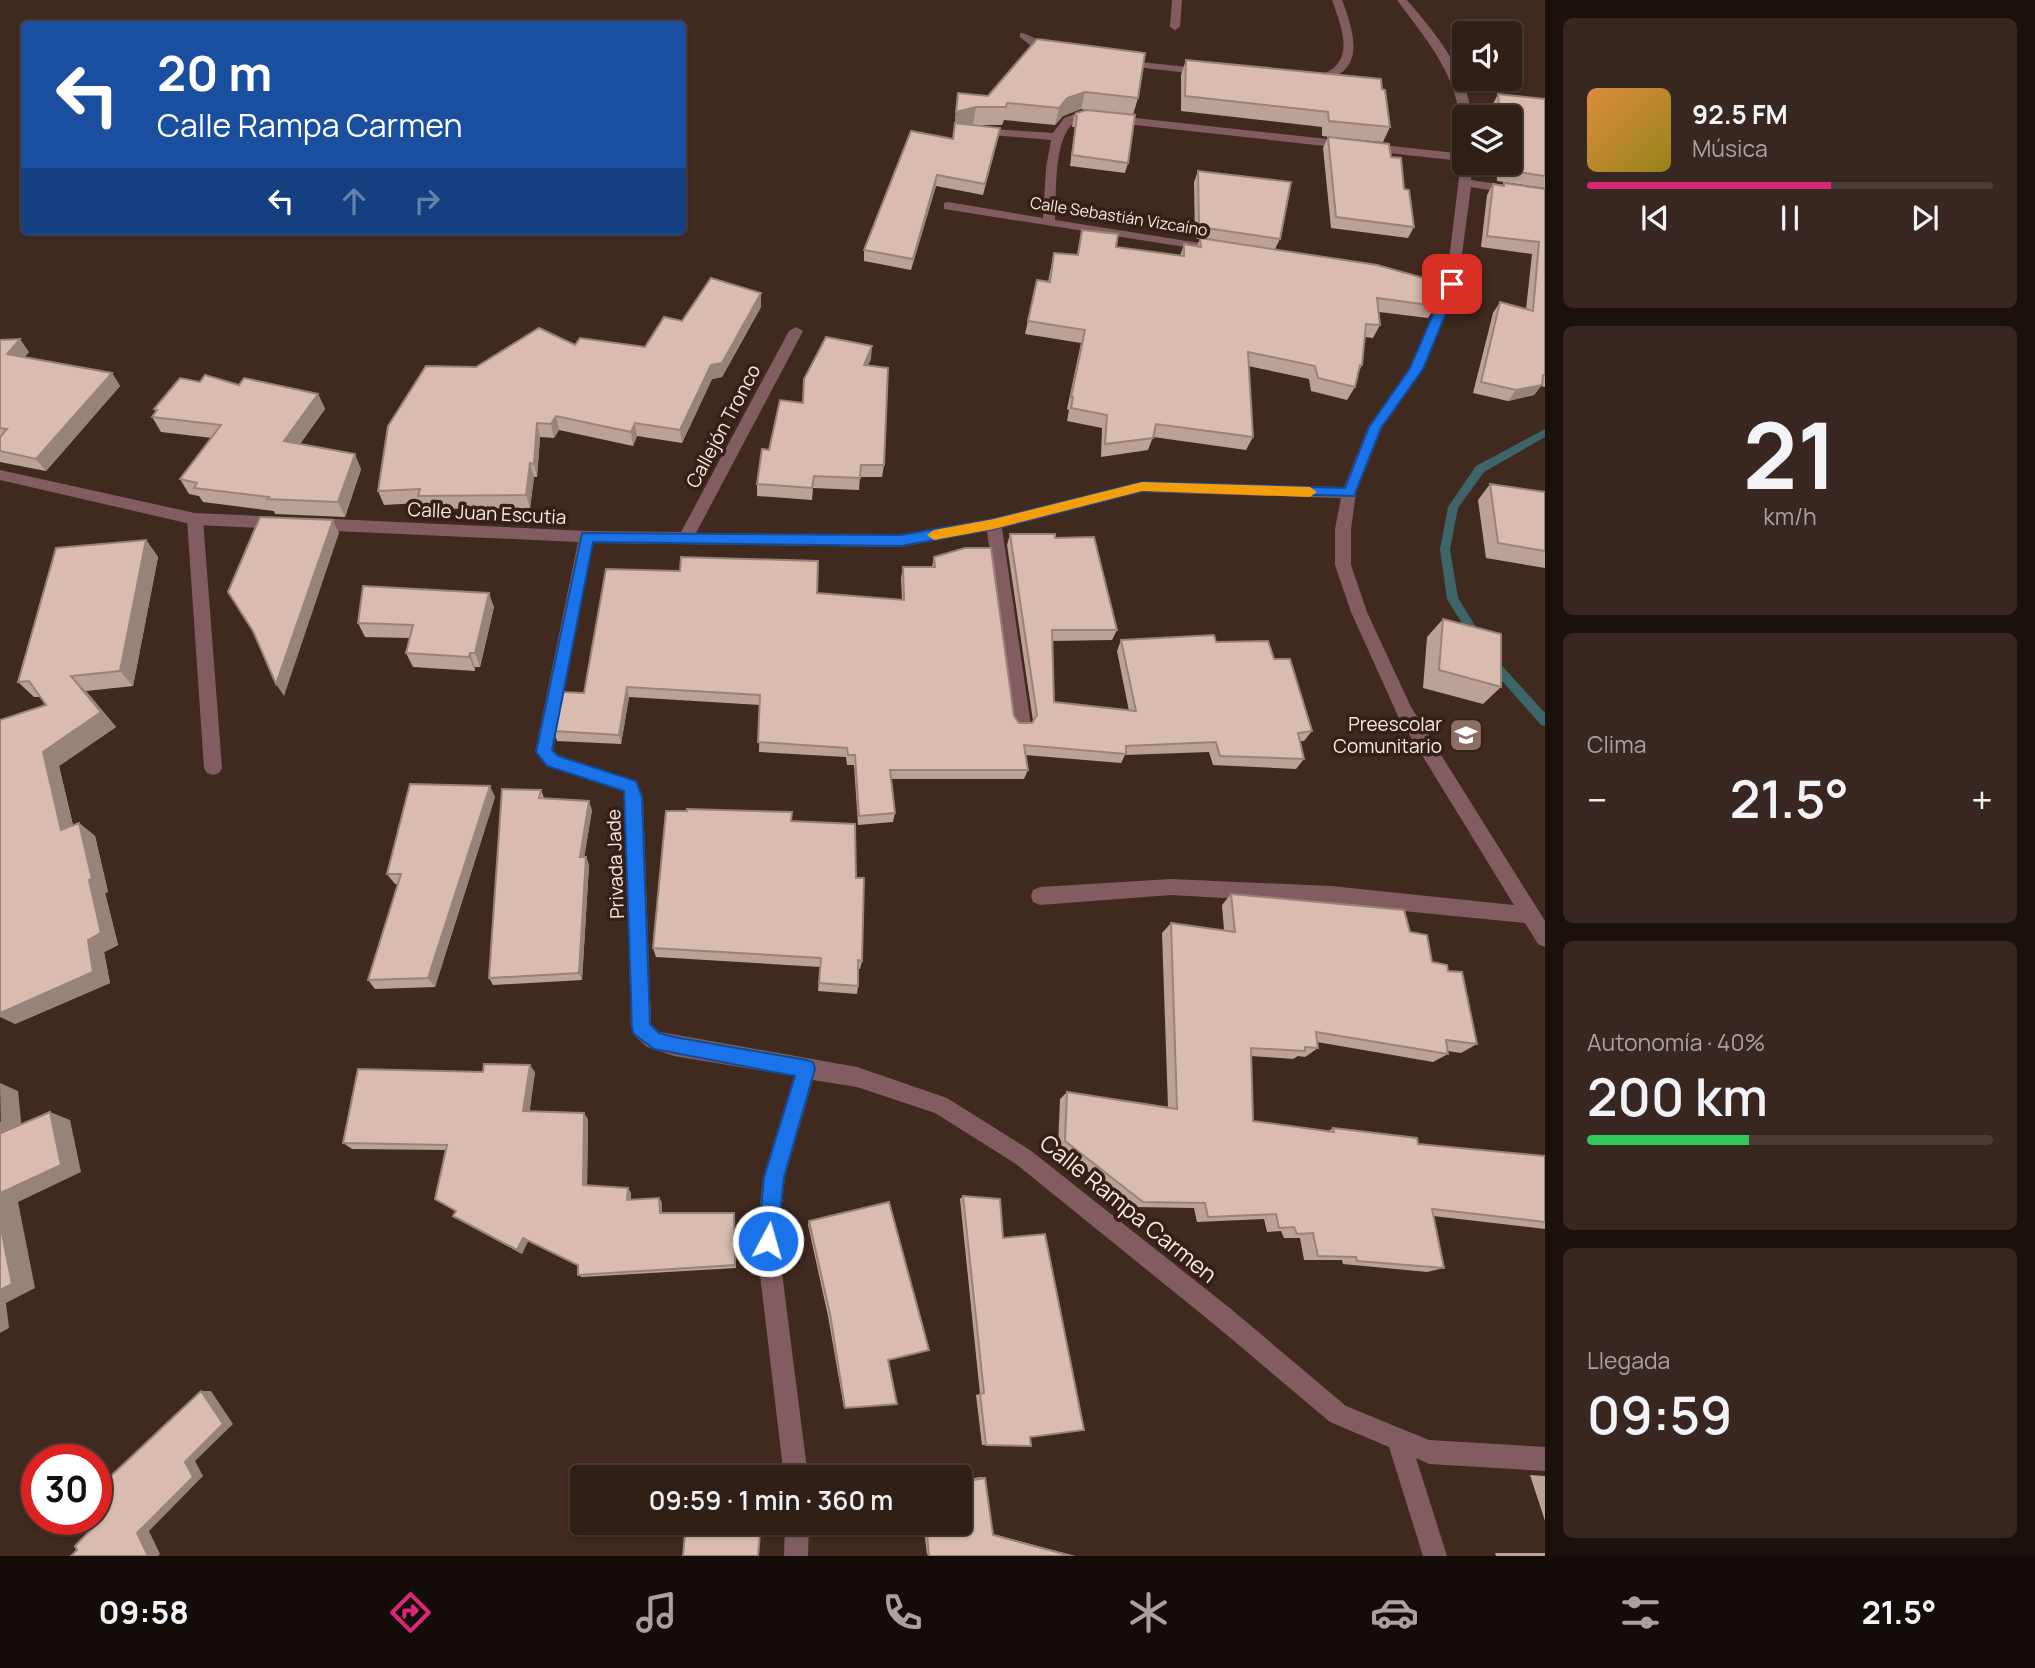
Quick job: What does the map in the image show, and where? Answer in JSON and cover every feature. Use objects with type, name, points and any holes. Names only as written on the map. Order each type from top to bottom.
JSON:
[{"type":"street","points":[[1175,27],[1177,0]]},
{"type":"street","points":[[1306,78],[1332,78],[1345,68],[1349,51],[1337,0]]},
{"type":"street","points":[[1402,0],[1453,67],[1464,94],[1465,105]]},
{"type":"street","points":[[1024,35],[1042,50],[1062,55]]},
{"type":"street","points":[[1108,62],[1224,73]]},
{"type":"street","points":[[1049,223],[1055,137],[1065,121],[1076,116],[1095,115],[1452,158]]},
{"type":"street","points":[[960,132],[987,131],[1055,137]]},
{"type":"street","points":[[1465,175],[1445,283],[1416,369],[1375,427],[1349,493],[1343,529],[1343,565],[1359,612],[1404,711],[1545,938]]},
{"type":"street","points":[[1465,183],[1545,195]]},
{"type":"street","name":"Calle Sebastián Vizcaíno","points":[[948,206],[1222,250]]},
{"type":"street","name":"Callejón Tronco","points":[[685,539],[796,331]]},
{"type":"street","name":"Calle Juan Escutia","points":[[0,475],[195,519],[685,539],[901,541],[994,524],[1142,486],[1349,493]]},
{"type":"street","points":[[195,519],[213,768]]},
{"type":"street","points":[[994,524],[1022,725]]},
{"type":"street","name":"Privada Jade","points":[[587,537],[544,752],[552,761],[631,786],[634,797],[641,1028],[654,1040]]},
{"type":"street","points":[[1040,896],[1171,887],[1331,895],[1530,915]]},
{"type":"street","name":"Calle Rampa Carmen","points":[[654,1040],[857,1077],[940,1105],[1024,1157],[1223,1317],[1338,1414],[1429,1452],[1545,1460]]},
{"type":"street","points":[[795,1465],[768,1241],[774,1177],[806,1069]]},
{"type":"street","points":[[1398,1439],[1435,1556]]},
{"type":"street","points":[[796,1556],[797,1535]]},
{"type":"building","points":[[1037,39],[1145,53],[1138,98],[1085,92],[1067,98],[1059,108],[1007,103],[1006,107],[976,107],[956,112],[958,93],[988,96]]},
{"type":"building","points":[[1186,60],[1381,79],[1390,127],[1329,121],[1328,112],[1185,96]]},
{"type":"building","points":[[1498,94],[1545,99],[1545,176],[1522,173],[1522,105],[1499,105]]},
{"type":"building","points":[[1087,110],[1135,115],[1128,163],[1072,155],[1077,116],[1074,116]]},
{"type":"building","points":[[955,123],[1000,128],[985,184],[937,175],[913,259],[864,250],[911,131],[953,139]]},
{"type":"building","points":[[1328,137],[1389,144],[1391,157],[1401,158],[1404,189],[1409,190],[1414,227],[1336,217]]},
{"type":"building","points":[[1198,171],[1291,182],[1280,239],[1199,227]]},
{"type":"building","points":[[1504,183],[1545,189],[1545,375],[1542,385],[1516,390],[1481,382],[1500,302],[1533,311],[1539,242],[1487,236],[1493,184],[1504,186]]},
{"type":"building","points":[[1082,230],[1118,234],[1116,247],[1184,256],[1184,244],[1201,247],[1200,238],[1377,265],[1445,284],[1436,306],[1377,298],[1380,325],[1366,324],[1362,365],[1355,387],[1318,378],[1315,366],[1248,352],[1253,437],[1156,424],[1153,438],[1105,444],[1107,415],[1071,408],[1085,330],[1028,321],[1037,280],[1050,282],[1054,253],[1078,255]]},
{"type":"building","points":[[711,278],[761,293],[722,363],[711,365],[680,430],[635,423],[631,432],[556,416],[551,424],[537,423],[534,464],[530,463],[526,495],[418,496],[420,489],[378,491],[388,426],[426,366],[476,367],[539,328],[575,345],[580,338],[645,347],[664,317],[682,321]]},
{"type":"building","points":[[826,337],[872,346],[864,365],[888,368],[884,465],[861,465],[860,478],[814,476],[812,488],[757,484],[762,449],[769,450],[780,400],[803,403],[804,379]]},
{"type":"building","points":[[20,339],[7,354],[112,373],[36,459],[0,451],[0,437],[7,429],[0,428],[0,340]]},
{"type":"building","points":[[205,375],[239,385],[244,378],[318,394],[284,441],[355,454],[338,502],[267,499],[269,497],[194,488],[197,483],[180,479],[221,425],[152,417],[157,410],[154,409],[180,378],[200,382]]},
{"type":"building","points":[[1490,484],[1545,492],[1545,551],[1498,543]]},
{"type":"building","points":[[260,517],[333,520],[276,684],[253,631],[228,592]]},
{"type":"building","points":[[1010,534],[1055,534],[1055,538],[1094,537],[1117,630],[1052,630],[1054,702],[1136,711],[1121,640],[1214,635],[1216,642],[1268,641],[1274,659],[1290,659],[1312,731],[1298,733],[1304,759],[1220,756],[1216,742],[1126,746],[1126,754],[1024,745],[1028,770],[890,770],[895,813],[859,816],[855,755],[848,755],[847,748],[758,742],[760,695],[627,687],[619,735],[554,731],[562,692],[584,693],[606,569],[680,571],[681,557],[818,561],[817,593],[904,600],[903,567],[935,567],[934,557],[965,548],[991,548],[1014,716],[1019,723],[1032,723],[1037,715]]},
{"type":"building","points":[[146,540],[120,671],[71,676],[101,712],[43,752],[61,830],[79,823],[92,879],[89,880],[101,933],[88,940],[93,972],[0,1013],[0,720],[46,705],[29,681],[18,682],[56,548]]},
{"type":"building","points":[[363,586],[489,593],[475,653],[470,653],[469,657],[406,653],[413,625],[358,623]]},
{"type":"building","points":[[1443,619],[1501,634],[1501,687],[1439,670]]},
{"type":"building","points":[[410,784],[490,786],[428,978],[368,980],[401,874],[387,874]]},
{"type":"building","points":[[502,789],[541,790],[539,798],[589,801],[580,857],[586,857],[579,973],[489,978]]},
{"type":"building","points":[[687,809],[792,812],[791,821],[855,824],[856,878],[864,878],[862,961],[858,960],[858,986],[819,983],[821,958],[653,948],[666,811]]},
{"type":"building","points":[[1231,894],[1404,910],[1410,932],[1427,935],[1432,962],[1447,965],[1448,971],[1462,972],[1477,1044],[1446,1040],[1448,1054],[1316,1032],[1318,1048],[1305,1047],[1305,1051],[1251,1048],[1253,1121],[1334,1132],[1333,1128],[1417,1138],[1418,1144],[1545,1156],[1545,1222],[1432,1209],[1444,1268],[1357,1261],[1356,1257],[1318,1256],[1313,1233],[1297,1234],[1294,1227],[1279,1228],[1276,1214],[1208,1217],[1205,1203],[1143,1202],[1065,1141],[1067,1092],[1177,1109],[1171,923],[1235,932]]},
{"type":"building","points":[[484,1064],[530,1065],[523,1111],[584,1113],[583,1185],[628,1188],[627,1200],[659,1198],[660,1213],[734,1213],[735,1265],[578,1275],[578,1265],[523,1238],[517,1250],[453,1216],[456,1211],[435,1199],[447,1145],[343,1143],[358,1069],[483,1072]]},
{"type":"building","points":[[50,1112],[61,1165],[0,1193],[0,1122],[1,1133]]},
{"type":"building","points":[[963,1196],[1000,1199],[1003,1238],[1045,1234],[1084,1430],[1030,1437],[1031,1446],[986,1445],[980,1394],[984,1393]]},
{"type":"building","points":[[889,1202],[929,1350],[888,1360],[897,1404],[845,1408],[830,1314],[809,1221]]},
{"type":"building","points":[[0,1223],[12,1284],[0,1290]]},
{"type":"building","points":[[201,1391],[223,1424],[185,1462],[193,1477],[137,1533],[148,1556],[71,1556],[77,1550],[75,1546],[86,1535],[112,1535],[112,1475]]},
{"type":"building","points":[[985,1478],[993,1535],[1071,1556],[929,1556],[927,1535],[972,1535],[972,1480]]},
{"type":"building","points":[[685,1535],[760,1535],[758,1556],[683,1556]]},
{"type":"waterway","points":[[1478,640],[1453,599],[1445,549],[1453,507],[1480,469],[1545,433]]},
{"type":"waterway","points":[[1491,661],[1545,721]]},
{"type":"slow traffic","points":[[934,535],[994,524],[1142,486],[1310,492]]},
{"type":"place","name":"Preescolar Comunitario","points":[[1466,735]]},
{"type":"route","points":[[768,1241],[774,1177],[806,1069],[674,1046],[654,1040],[641,1028],[634,797],[631,786],[552,761],[544,752],[587,537],[901,541],[994,524],[1142,486],[1349,493],[1375,427],[1416,369],[1452,284]]}]
